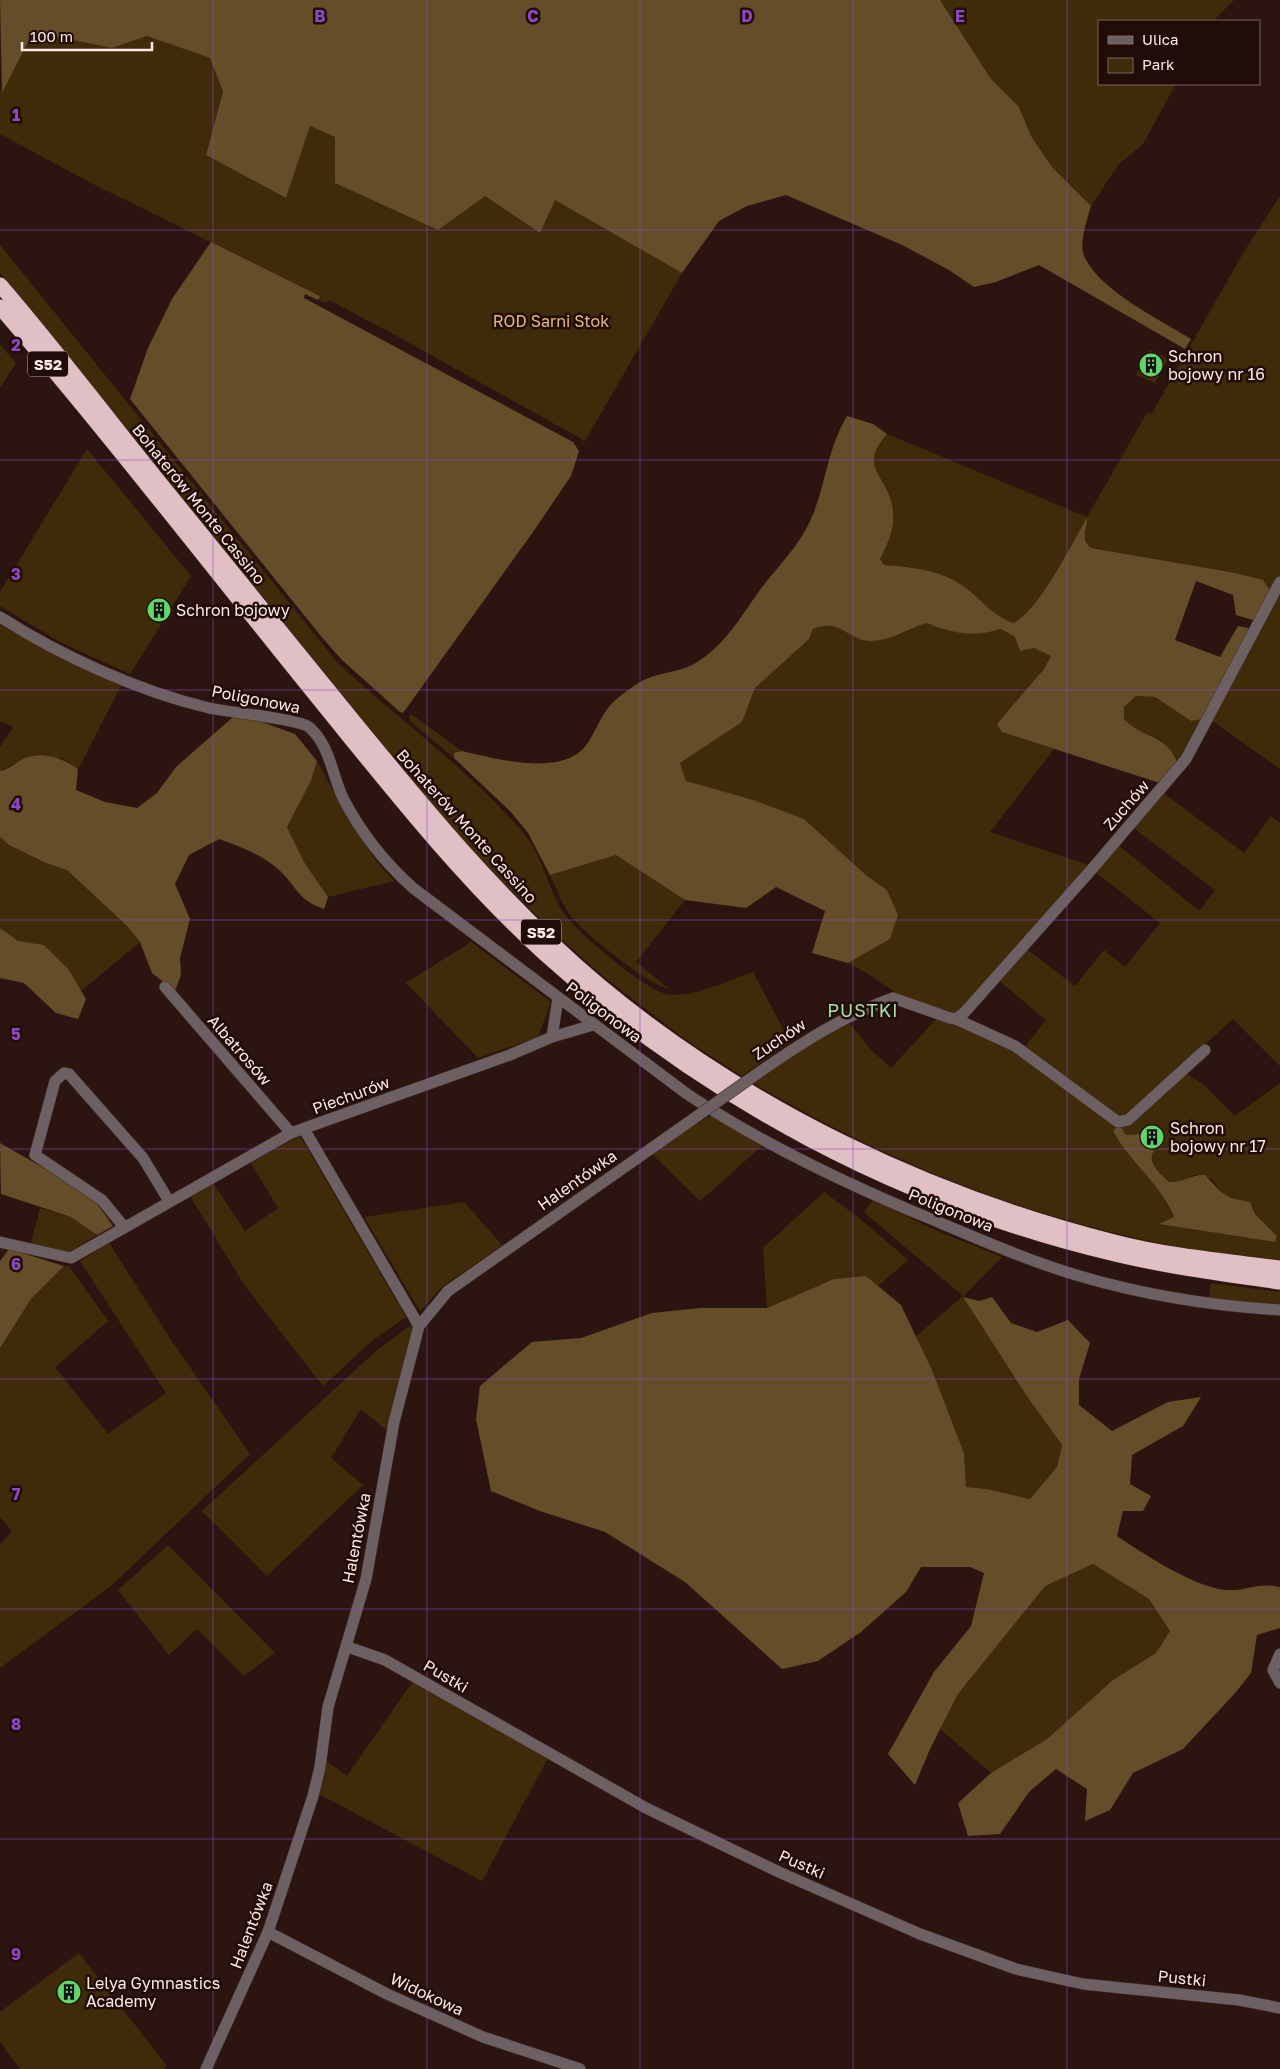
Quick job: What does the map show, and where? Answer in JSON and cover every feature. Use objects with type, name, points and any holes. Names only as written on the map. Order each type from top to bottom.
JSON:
[{"type":"highway","name":"Bohaterów Monte Cassino","points":[[0,285],[429,813],[512,904],[601,986],[689,1052],[762,1099],[822,1133],[903,1170],[985,1203],[1117,1243],[1195,1257],[1280,1268]]},
{"type":"highway","name":"Bohaterów Monte Cassino","points":[[0,307],[419,822],[472,881],[542,951],[648,1039],[718,1086],[816,1143],[897,1181],[980,1214],[1115,1254],[1191,1270],[1280,1282]]},
{"type":"street","name":"Zuchów","points":[[956,1018],[968,1008],[1092,869],[1186,760],[1279,587]]},
{"type":"street","name":"Poligonowa","points":[[0,618],[129,683],[208,708],[307,726],[320,739],[342,796],[357,823],[394,871],[413,888],[593,1025],[687,1094],[732,1124],[851,1186],[1015,1253],[1082,1277],[1159,1295],[1280,1310]]},
{"type":"street","name":"Albatrosów","points":[[165,987],[291,1133]]},
{"type":"street","points":[[552,1037],[558,998]]},
{"type":"street","name":"Zuchów","points":[[686,1124],[816,1034],[860,1010],[893,998],[939,1015],[956,1018],[1015,1046],[1118,1122],[1128,1120],[1204,1050]]},
{"type":"street","name":"Piechurów","points":[[0,1242],[71,1258],[291,1133],[510,1055],[552,1037],[593,1025]]},
{"type":"street","points":[[124,1227],[102,1200],[35,1155],[55,1081],[64,1073],[69,1074],[143,1158],[169,1201]]},
{"type":"street","name":"Halentówka","points":[[206,2069],[268,1932],[313,1796],[320,1768],[328,1707],[348,1647],[366,1579],[394,1422],[419,1326],[448,1291],[686,1124]]},
{"type":"street","points":[[304,1128],[419,1326]]},
{"type":"street","name":"Pustki","points":[[348,1647],[385,1660],[646,1808],[781,1873],[920,1934],[1016,1969],[1083,1984],[1239,2000],[1280,2008]]},
{"type":"street","points":[[1280,1654],[1273,1670],[1280,1682]]},
{"type":"street","name":"Widokowa","points":[[268,1932],[387,1994],[483,2037],[580,2069]]},
{"type":"green space","points":[[940,0],[1234,0],[1214,20],[1098,20],[1098,85],[1175,85],[1143,144],[1118,165],[1091,206],[1052,167],[1031,136],[1019,107],[991,79]]},
{"type":"green space","name":"ROD Sarni Stok","points":[[53,36],[112,48],[147,36],[210,58],[223,90],[206,155],[286,198],[310,126],[485,196],[540,233],[555,199],[682,273],[585,441],[329,300],[326,303],[318,300],[320,296],[93,184],[0,134],[0,88],[2,93],[30,38]]},
{"type":"green space","points":[[1280,196],[1280,574],[1272,585],[1271,592],[1230,572],[1091,548],[1087,544],[1085,537],[1087,518],[1064,560],[1043,592],[1023,617],[1013,623],[991,612],[965,588],[912,567],[884,565],[880,559],[892,530],[893,511],[891,499],[874,465],[874,456],[878,446],[887,434],[1087,517],[1147,413],[1152,413],[1245,250]]},
{"type":"green space","points":[[0,245],[337,662],[466,774],[522,831],[535,850],[555,897],[570,921],[594,944],[639,980],[663,993],[672,995],[695,992],[753,972],[790,1042],[742,1076],[686,1040],[604,977],[561,939],[490,870],[427,799],[0,273]]},
{"type":"green space","points":[[0,345],[16,363],[0,388]]},
{"type":"green space","points":[[1150,350],[1168,359],[1155,383],[1136,375]]},
{"type":"green space","points":[[87,449],[191,576],[130,674],[60,642],[0,606],[0,592]]},
{"type":"green space","points":[[1280,596],[1280,769],[1212,721],[1275,598]]},
{"type":"green space","points":[[926,623],[963,633],[982,633],[1001,629],[1051,656],[1002,732],[1054,749],[990,832],[1092,866],[957,1015],[898,994],[848,963],[890,939],[887,890],[866,875],[804,819],[686,781],[680,763],[742,722],[755,688],[809,639],[813,629],[830,626],[863,640],[871,641],[892,637]]},
{"type":"green space","points":[[0,625],[59,656],[122,684],[78,769],[62,758],[25,758],[0,771],[0,747],[13,727],[0,721]]},
{"type":"green space","points":[[1136,696],[1155,697],[1191,721],[1208,718],[1178,765],[1162,740],[1133,729],[1124,719],[1124,707]]},
{"type":"green space","points":[[411,714],[462,751],[455,753],[454,758],[411,722],[409,718]]},
{"type":"green space","points":[[317,761],[361,839],[394,881],[328,897],[304,862],[287,827],[311,781]]},
{"type":"green space","points":[[1162,792],[1244,853],[1271,816],[1280,823],[1280,1066],[1233,1019],[1122,1120],[1023,1049],[1046,1020],[997,979],[1024,947],[1075,986],[1104,950],[1125,967],[1160,923],[1094,871],[1117,844],[1199,911],[1215,890],[1135,829],[1135,826]]},
{"type":"green space","points":[[0,837],[9,845],[46,863],[67,870],[127,926],[140,942],[81,991],[69,970],[44,945],[18,941],[0,928]]},
{"type":"green space","points":[[616,855],[685,900],[636,962],[669,989],[648,979],[585,931],[568,912],[550,875]]},
{"type":"green space","points":[[471,942],[551,1002],[538,1037],[478,1058],[406,983]]},
{"type":"green space","points":[[938,1017],[1005,1042],[1115,1123],[1187,1074],[1204,1085],[1235,1116],[1280,1083],[1280,1261],[1211,1252],[1142,1239],[1074,1222],[1007,1201],[941,1177],[876,1148],[814,1117],[753,1083],[847,1020],[871,1050],[891,1068]],"holes":[[[1119,1124],[1126,1135],[1154,1133],[1157,1137],[1158,1146],[1154,1151],[1152,1161],[1169,1182],[1179,1182],[1197,1174],[1212,1179],[1221,1192],[1231,1198],[1250,1202],[1255,1214],[1277,1236],[1275,1242],[1160,1224],[1174,1218],[1161,1194],[1113,1131]]]},
{"type":"green space","points":[[711,1115],[763,1145],[700,1201],[651,1153]]},
{"type":"green space","points":[[300,1136],[406,1317],[373,1340],[323,1386],[245,1286],[190,1196],[213,1183],[245,1231],[278,1208],[250,1162]]},
{"type":"green space","points":[[824,1192],[858,1217],[908,1260],[878,1286],[866,1276],[834,1279],[767,1308],[763,1248]]},
{"type":"green space","points":[[873,1200],[935,1230],[1002,1257],[963,1297],[1026,1395],[1062,1445],[1057,1467],[1030,1499],[987,1489],[966,1487],[964,1453],[932,1370],[916,1336],[963,1296],[864,1212]]},
{"type":"green space","points":[[464,1202],[502,1245],[442,1287],[420,1311],[364,1217]]},
{"type":"green space","points":[[40,1208],[71,1217],[97,1235],[69,1252],[31,1243]]},
{"type":"green space","points":[[109,1243],[173,1343],[250,1454],[112,1585],[0,1668],[0,1545],[12,1531],[0,1517],[0,1348],[31,1299],[64,1266],[69,1266],[108,1321],[55,1367],[108,1434],[166,1393],[80,1261]]},
{"type":"green space","points":[[1211,1283],[1280,1292],[1280,1307],[1209,1299]]},
{"type":"green space","points":[[411,1325],[414,1330],[386,1430],[361,1409],[331,1458],[363,1485],[267,1576],[202,1511],[377,1350]]},
{"type":"green space","points":[[168,1545],[275,1653],[244,1676],[197,1629],[169,1655],[118,1590]]},
{"type":"green space","points":[[1093,1564],[1149,1599],[1170,1631],[1156,1653],[1113,1680],[1047,1739],[991,1773],[940,1729],[958,1694],[1045,1585]]},
{"type":"green space","points":[[413,1681],[548,1758],[482,1881],[319,1794],[326,1761],[347,1776]]},
{"type":"green space","points":[[79,1953],[167,2066],[163,2069],[20,2069],[0,2042],[0,2012]]},
{"type":"shaded area","points":[[0,0],[940,0],[991,79],[1019,107],[1031,136],[1052,167],[1091,206],[1082,246],[1085,258],[1093,270],[1104,282],[1132,304],[1191,339],[1185,349],[1039,265],[996,282],[974,287],[949,270],[902,245],[786,195],[747,206],[719,221],[682,273],[555,200],[540,233],[485,196],[438,230],[335,183],[335,137],[310,126],[286,198],[206,155],[223,91],[210,58],[147,36],[112,48],[53,36],[30,38],[2,93]]},
{"type":"shaded area","points":[[211,242],[320,296],[318,300],[305,294],[304,298],[573,442],[579,451],[571,476],[403,713],[341,659],[320,635],[130,399],[148,348],[172,299]]},
{"type":"shaded area","points":[[847,416],[873,424],[887,434],[878,446],[874,456],[874,465],[891,499],[893,511],[892,530],[880,559],[884,565],[916,568],[947,577],[966,588],[998,615],[1013,623],[1023,617],[1043,592],[1064,560],[1087,518],[1085,540],[1091,548],[1230,572],[1263,580],[1271,592],[1258,618],[1253,620],[1236,615],[1233,595],[1196,581],[1175,640],[1220,657],[1238,626],[1248,628],[1250,632],[1208,718],[1191,721],[1155,697],[1136,696],[1124,707],[1124,719],[1139,731],[1161,741],[1173,754],[1178,765],[1163,784],[1002,732],[997,724],[1043,670],[1051,656],[1034,648],[1020,651],[1015,637],[1001,629],[972,634],[954,632],[926,623],[892,637],[871,641],[863,640],[830,626],[813,629],[809,639],[755,688],[742,722],[680,763],[686,781],[753,800],[804,819],[866,875],[887,890],[898,915],[890,939],[848,963],[812,953],[825,911],[776,887],[746,908],[685,900],[616,855],[550,875],[528,833],[510,811],[454,758],[454,753],[462,751],[531,763],[549,763],[565,760],[579,753],[589,741],[609,707],[627,691],[640,682],[654,676],[692,665],[712,651],[736,625],[804,532],[814,512],[836,439]]},
{"type":"shaded area","points":[[233,717],[259,721],[295,734],[317,761],[311,781],[287,827],[304,862],[328,897],[324,909],[315,905],[302,897],[285,875],[265,859],[219,839],[189,855],[175,884],[190,919],[180,958],[181,975],[175,991],[152,973],[140,942],[127,926],[67,870],[46,863],[9,845],[0,837],[0,771],[32,756],[53,757],[78,769],[76,790],[105,802],[137,808],[157,793],[176,767]]},
{"type":"shaded area","points":[[0,928],[18,941],[44,945],[69,970],[86,999],[78,1019],[56,1013],[24,983],[0,978]]},
{"type":"shaded area","points":[[1119,1124],[1126,1135],[1153,1133],[1157,1137],[1158,1146],[1152,1156],[1152,1161],[1169,1182],[1205,1175],[1221,1192],[1231,1198],[1250,1202],[1255,1214],[1277,1236],[1275,1242],[1159,1224],[1174,1217],[1161,1194],[1113,1131]]},
{"type":"shaded area","points":[[0,1143],[91,1195],[113,1226],[97,1235],[71,1217],[1,1194]]},
{"type":"shaded area","points":[[9,1249],[64,1266],[31,1299],[0,1348],[0,1261]]},
{"type":"shaded area","points":[[866,1276],[901,1305],[932,1370],[964,1453],[966,1487],[987,1489],[1030,1499],[1057,1467],[1062,1445],[1026,1395],[963,1297],[979,1301],[992,1297],[1011,1323],[1037,1332],[1068,1320],[1090,1343],[1079,1379],[1079,1405],[1112,1431],[1168,1402],[1201,1397],[1183,1426],[1132,1455],[1130,1484],[1151,1496],[1143,1511],[1123,1511],[1117,1536],[1170,1569],[1201,1584],[1227,1590],[1265,1585],[1280,1587],[1280,1628],[1257,1635],[1251,1673],[1236,1692],[1183,1749],[1133,1773],[1110,1810],[1085,1821],[1087,1789],[1056,1769],[1029,1792],[1000,1834],[968,1836],[958,1803],[991,1773],[1047,1739],[1113,1680],[1156,1653],[1170,1631],[1149,1599],[1093,1564],[1045,1586],[958,1694],[930,1749],[915,1785],[888,1754],[934,1672],[971,1626],[984,1573],[970,1567],[921,1567],[906,1592],[861,1632],[818,1661],[782,1669],[685,1582],[605,1532],[540,1511],[491,1491],[476,1419],[480,1386],[532,1342],[581,1338],[652,1313],[700,1308],[767,1308],[834,1279]]},
{"type":"place","name":"Schron bojowy nr 16","points":[[1151,365]]},
{"type":"place","name":"Schron bojowy","points":[[159,610]]},
{"type":"place","name":"Schron bojowy nr 17","points":[[1152,1137]]},
{"type":"place","name":"Lelya Gymnastics Academy","points":[[69,1992]]},
{"type":"district","name":"PUSTKI","points":[[863,1010]]}]
